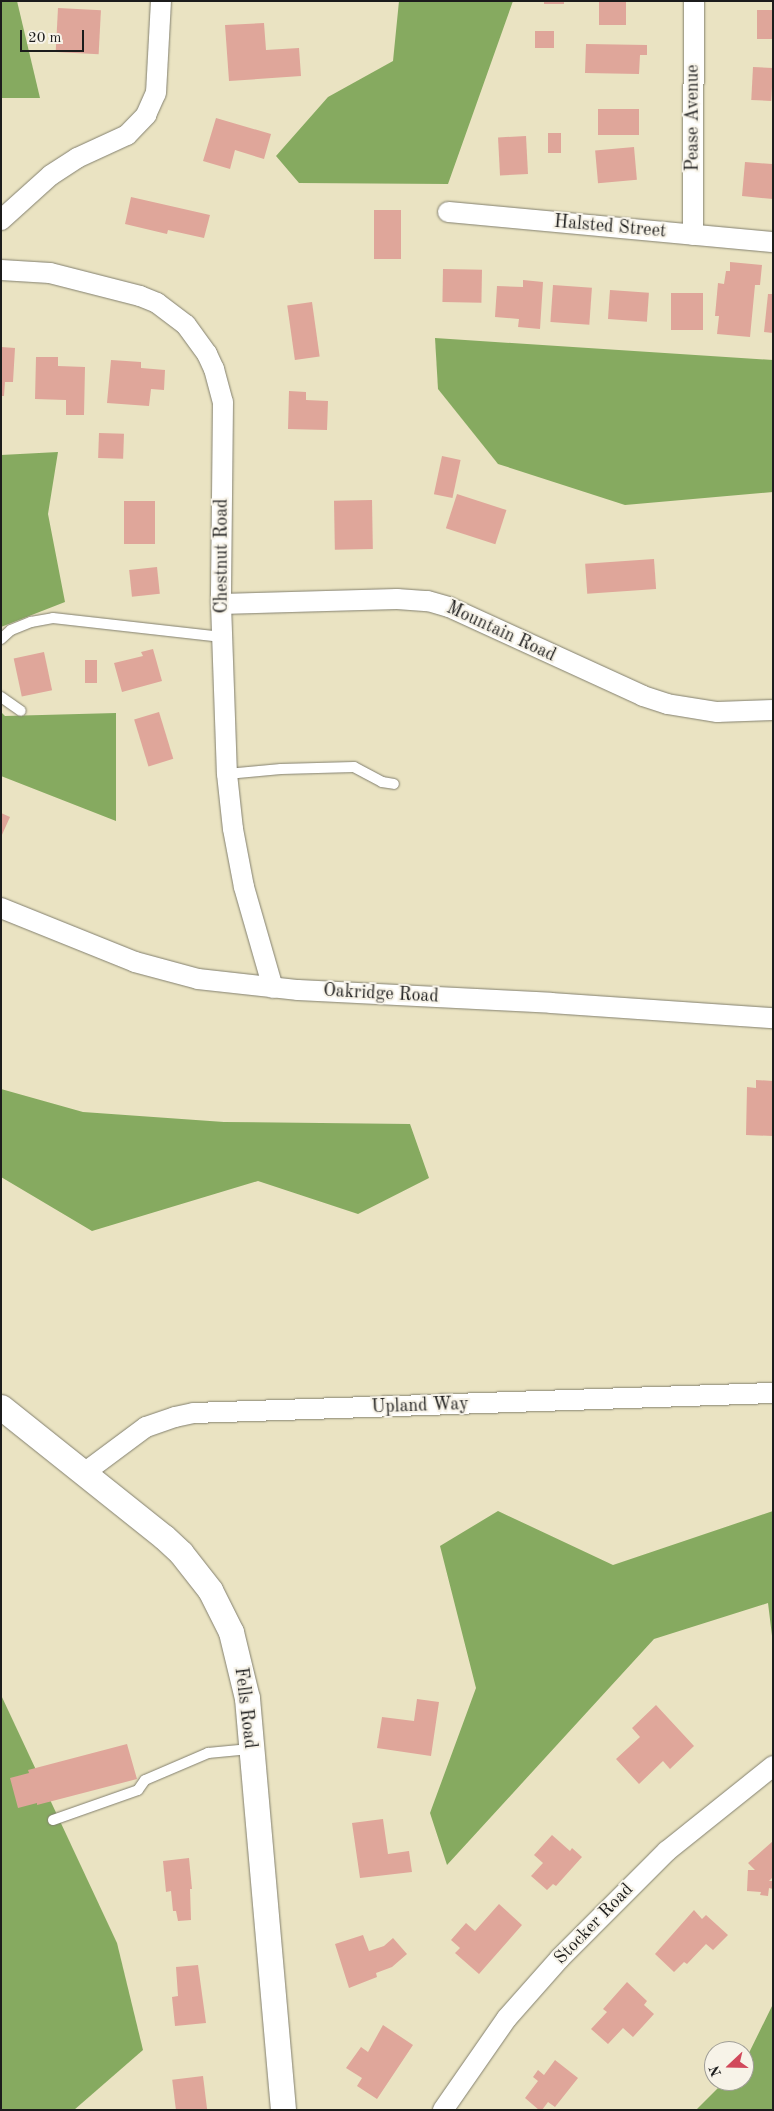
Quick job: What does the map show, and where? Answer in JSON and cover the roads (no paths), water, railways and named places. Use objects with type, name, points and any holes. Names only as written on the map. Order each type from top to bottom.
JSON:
[{"type":"street","points":[[1,220],[51,175],[77,158],[127,135],[146,115],[156,93],[161,1]]},
{"type":"street","name":"Pease Avenue","points":[[693,235],[694,1]]},
{"type":"street","name":"Halsted Street","points":[[448,212],[773,242]]},
{"type":"street","name":"Chestnut Road","points":[[1,270],[50,273],[140,296],[172,313],[186,325],[203,347],[214,369],[223,402],[221,604],[227,774],[233,829],[244,887],[273,988]]},
{"type":"street","name":"Mountain Road","points":[[221,604],[397,599],[428,601],[449,607],[643,696],[667,704],[717,712],[773,710]]},
{"type":"street","name":"Oakridge Road","points":[[1,908],[135,962],[164,972],[198,979],[273,988],[773,1018]]},
{"type":"street","name":"Upland Way","points":[[84,1473],[146,1427],[194,1413],[773,1393]]},
{"type":"street","name":"Fells Road","points":[[1,1407],[164,1537],[191,1564],[210,1590],[224,1618],[238,1655],[247,1698],[283,2110]]},
{"type":"street","name":"Stocker Road","points":[[443,2110],[507,2018],[560,1958],[666,1851],[773,1766]]},
{"type":"lane","points":[[1,639],[11,630],[31,622],[53,618],[222,637]]},
{"type":"lane","points":[[1,697],[22,712]]},
{"type":"lane","points":[[227,774],[281,769],[354,767],[382,782],[394,784]]},
{"type":"lane","points":[[52,1820],[138,1790],[145,1780],[208,1753],[250,1749]]}]
